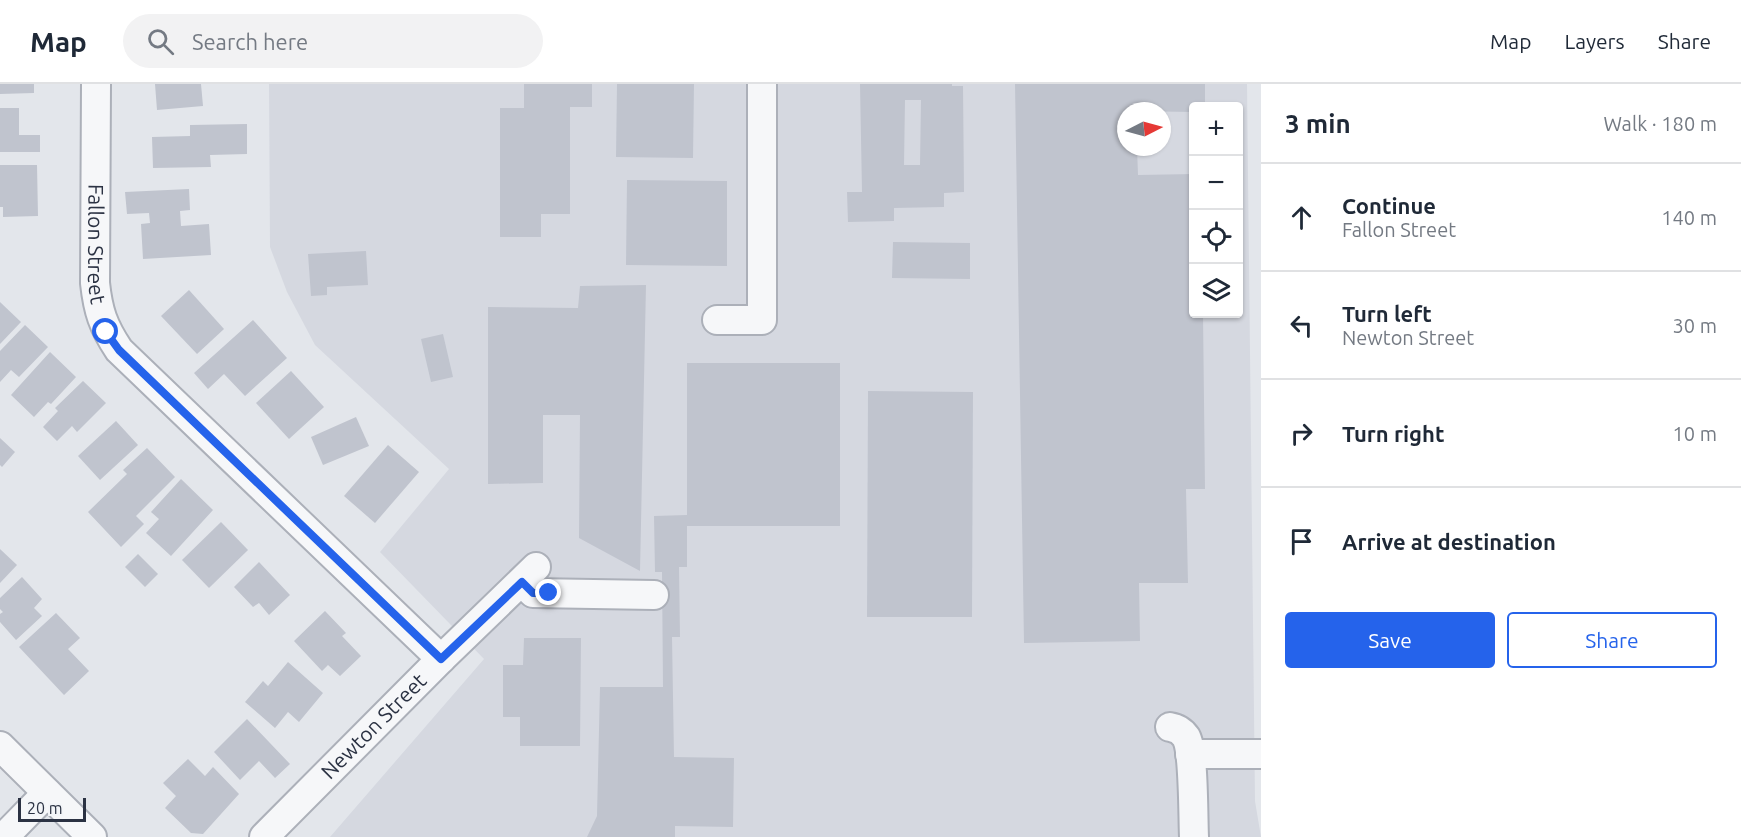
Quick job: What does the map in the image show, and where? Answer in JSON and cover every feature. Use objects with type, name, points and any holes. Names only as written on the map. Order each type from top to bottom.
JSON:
[{"type":"street","name":"Fallon Street","points":[[96,84],[95,283],[98,310],[106,332],[119,350],[441,659]]},
{"type":"street","points":[[717,320],[762,320],[762,84]]},
{"type":"street","name":"Newton Street","points":[[264,837],[529,574],[533,593],[654,595]]},
{"type":"street","points":[[1170,727],[1184,734],[1187,740],[1190,754],[1194,837]]},
{"type":"street","points":[[0,746],[92,837]]},
{"type":"street","points":[[1190,754],[1261,754]]},
{"type":"street","points":[[4,837],[47,793]]},
{"type":"shaded area","points":[[269,84],[1247,84],[1255,801],[1261,837],[330,837],[484,659],[380,552],[449,469],[315,345],[287,292],[270,247]]},
{"type":"building","points":[[0,84],[34,84],[34,93],[0,94]]},
{"type":"building","points":[[155,84],[201,84],[203,106],[157,110]]},
{"type":"building","points":[[524,84],[592,84],[592,107],[570,107],[570,214],[541,214],[541,237],[500,237],[500,108],[524,108]]},
{"type":"building","points":[[617,84],[694,84],[693,158],[616,157]]},
{"type":"building","points":[[860,84],[963,86],[964,192],[944,193],[944,207],[894,208],[894,221],[848,222],[847,192],[862,192]],"holes":[[[905,100],[921,100],[920,165],[904,165]]]},
{"type":"building","points":[[1015,84],[1205,84],[1205,102],[1189,102],[1189,112],[1171,112],[1171,102],[1117,102],[1117,156],[1137,156],[1138,175],[1189,174],[1189,318],[1203,318],[1205,489],[1186,489],[1188,583],[1139,583],[1140,641],[1024,643]]},
{"type":"building","points":[[0,108],[19,108],[19,135],[40,135],[40,152],[0,152]]},
{"type":"building","points":[[247,124],[247,154],[210,155],[211,167],[153,168],[152,137],[190,136],[190,125]]},
{"type":"building","points":[[0,165],[37,165],[38,216],[3,217],[3,207],[0,207]]},
{"type":"building","points":[[627,180],[727,181],[727,266],[626,265]]},
{"type":"building","points":[[189,189],[190,210],[180,211],[181,226],[209,224],[211,255],[143,259],[141,224],[150,223],[149,213],[127,214],[125,192]]},
{"type":"building","points":[[893,242],[970,243],[970,279],[892,278]]},
{"type":"building","points":[[366,251],[368,285],[327,287],[327,295],[311,296],[308,254]]},
{"type":"building","points":[[646,285],[640,571],[579,538],[580,415],[543,415],[543,483],[488,484],[488,307],[578,308],[580,286]]},
{"type":"building","points":[[189,290],[224,329],[197,354],[161,316]]},
{"type":"building","points":[[0,302],[21,322],[0,344]]},
{"type":"building","points":[[253,320],[287,358],[245,396],[224,374],[208,389],[194,373]]},
{"type":"building","points":[[25,325],[48,347],[19,377],[11,370],[0,382],[0,351]]},
{"type":"building","points":[[443,334],[453,377],[431,382],[421,339]]},
{"type":"building","points":[[50,352],[76,377],[51,404],[48,402],[34,417],[11,395]]},
{"type":"building","points":[[687,363],[840,363],[840,526],[687,526],[687,567],[679,567],[680,637],[672,637],[674,757],[734,758],[733,827],[675,826],[675,837],[587,837],[597,816],[600,687],[663,687],[662,572],[655,572],[654,516],[687,515]]},
{"type":"building","points":[[291,371],[324,407],[289,439],[256,403]]},
{"type":"building","points":[[83,381],[106,403],[77,432],[72,426],[57,441],[43,427],[58,411],[55,408]]},
{"type":"building","points":[[868,391],[973,392],[972,617],[867,617]]},
{"type":"building","points":[[356,417],[369,446],[323,465],[311,437]]},
{"type":"building","points":[[116,421],[138,445],[100,480],[78,456]]},
{"type":"building","points":[[0,438],[15,452],[2,467],[0,465]]},
{"type":"building","points":[[388,445],[419,472],[375,523],[344,496]]},
{"type":"building","points":[[147,448],[175,477],[136,516],[144,524],[121,547],[88,512],[127,474],[123,470]]},
{"type":"building","points":[[181,479],[213,510],[171,556],[146,533],[159,519],[151,512]]},
{"type":"building","points":[[221,522],[248,550],[209,588],[182,560]]},
{"type":"building","points":[[0,549],[17,565],[0,583]]},
{"type":"building","points":[[138,554],[158,574],[145,587],[125,567]]},
{"type":"building","points":[[259,562],[290,595],[269,615],[259,603],[253,607],[234,587]]},
{"type":"building","points":[[22,577],[42,599],[34,608],[42,616],[16,640],[0,622],[0,614],[3,612],[0,609],[0,598]]},
{"type":"building","points":[[325,611],[346,633],[342,636],[361,656],[340,676],[328,665],[322,671],[294,641]]},
{"type":"building","points":[[56,613],[80,638],[68,649],[89,671],[64,695],[19,647]]},
{"type":"building","points":[[524,638],[581,638],[580,746],[520,746],[520,717],[503,717],[503,665],[523,665]]},
{"type":"building","points":[[288,662],[323,693],[299,722],[288,712],[275,728],[245,702],[263,681],[268,686]]},
{"type":"building","points":[[247,719],[290,764],[275,778],[259,761],[240,780],[214,752]]},
{"type":"building","points":[[188,759],[205,776],[213,767],[239,794],[203,834],[191,833],[165,808],[176,796],[163,783]]},
{"type":"route","points":[[106,332],[119,350],[441,659],[522,582],[533,593],[549,593]]}]
